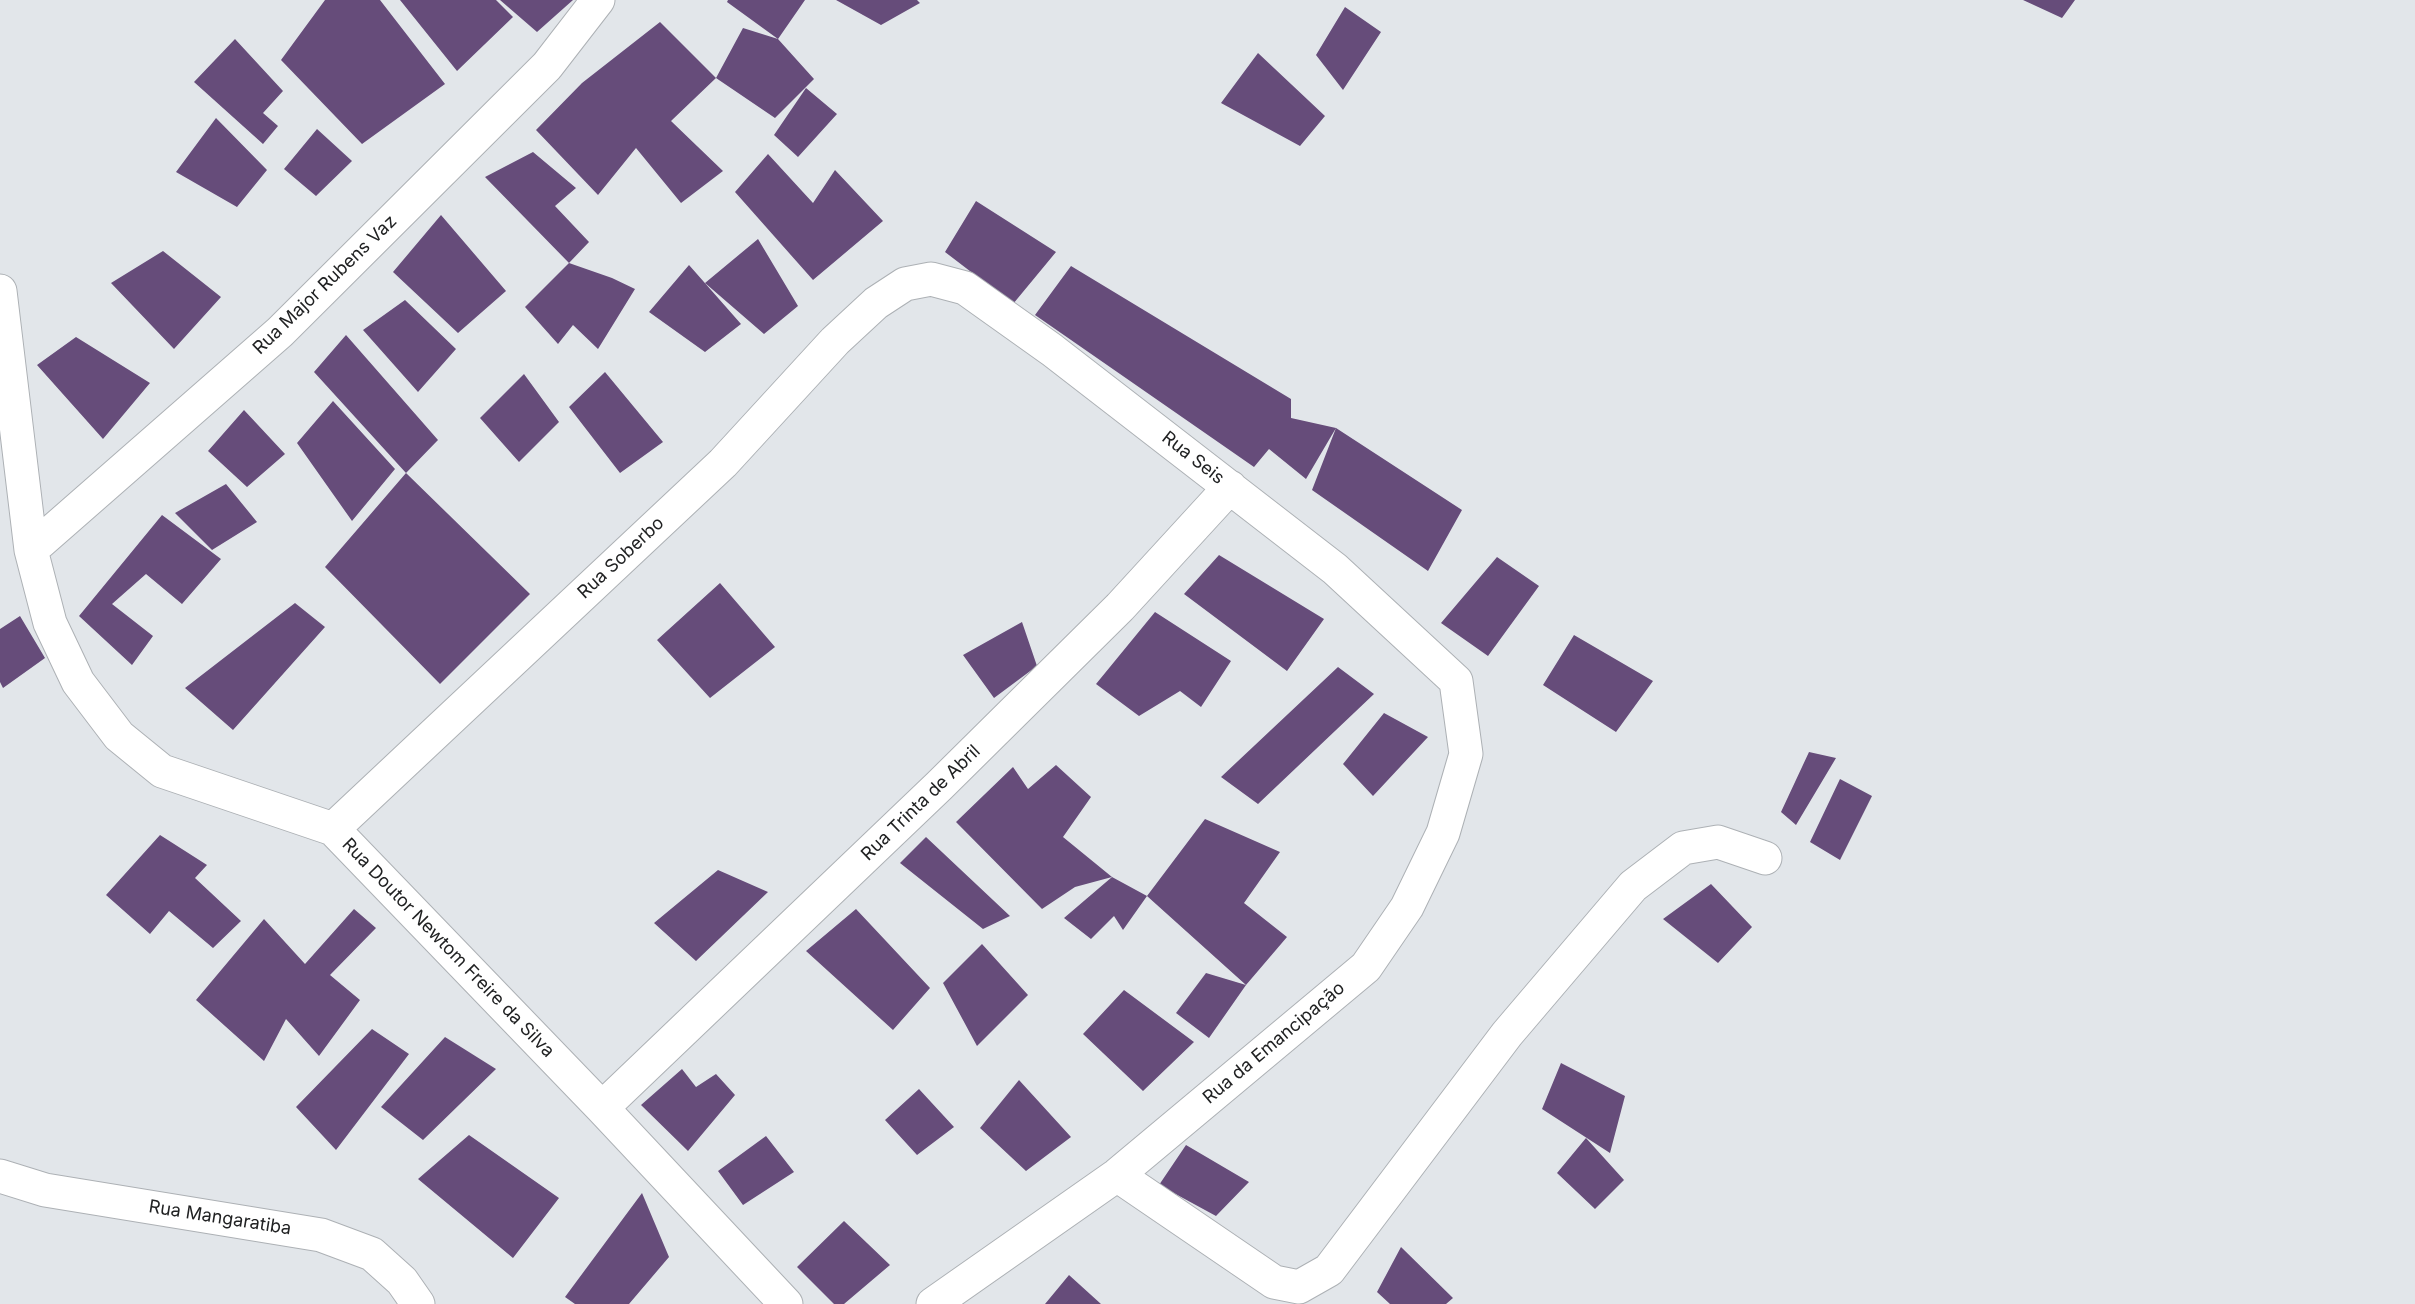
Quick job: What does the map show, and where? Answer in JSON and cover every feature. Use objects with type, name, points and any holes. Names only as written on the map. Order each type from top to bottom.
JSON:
[{"type":"street","name":"Rua Major Rubens Vaz","points":[[32,550],[280,332],[547,66],[598,0]]},
{"type":"street","name":"Rua Seis","points":[[905,284],[931,279],[966,288],[1052,350],[1335,568],[1456,681]]},
{"type":"street","name":"Rua Soberbo","points":[[333,829],[723,463],[835,341],[876,303],[905,284]]},
{"type":"street","name":"Rua Doutor Newtom Freire da Silva","points":[[0,291],[32,550],[50,623],[78,682],[119,736],[162,771],[333,829],[602,1108],[780,1298]]},
{"type":"street","name":"Rua Trinta de Abril","points":[[602,1108],[939,786],[1104,624],[1230,487]]},
{"type":"street","name":"Rua da Emancipação","points":[[933,1304],[1117,1175],[1366,967],[1407,907],[1443,833],[1466,754],[1456,681]]},
{"type":"street","points":[[1117,1175],[1274,1282],[1299,1287],[1329,1270],[1507,1034],[1633,886],[1683,848],[1718,842],[1765,858]]},
{"type":"street","name":"Rua Mangaratiba","points":[[0,1176],[45,1190],[321,1235],[372,1254],[402,1281],[418,1304]]},
{"type":"building","points":[[325,0],[380,0],[445,84],[362,144],[281,60]]},
{"type":"building","points":[[400,0],[496,0],[513,17],[457,71]]},
{"type":"building","points":[[500,0],[573,0],[537,32]]},
{"type":"building","points":[[728,0],[805,0],[778,39],[727,2]]},
{"type":"building","points":[[836,0],[917,0],[920,3],[881,25]]},
{"type":"building","points":[[2023,0],[2075,0],[2062,18]]},
{"type":"building","points":[[1345,7],[1381,32],[1343,90],[1316,55]]},
{"type":"building","points":[[660,22],[716,78],[671,121],[723,171],[681,203],[636,148],[598,195],[536,130],[582,83]]},
{"type":"building","points":[[743,28],[778,39],[814,79],[775,118],[716,78]]},
{"type":"building","points":[[235,39],[283,91],[263,113],[278,126],[263,144],[194,82]]},
{"type":"building","points":[[1258,53],[1325,116],[1300,146],[1221,103]]},
{"type":"building","points":[[806,88],[837,114],[798,157],[774,135]]},
{"type":"building","points":[[216,118],[267,170],[237,207],[176,172]]},
{"type":"building","points":[[317,129],[352,161],[316,196],[284,169]]},
{"type":"building","points":[[533,152],[576,188],[555,206],[589,242],[569,263],[485,177]]},
{"type":"building","points":[[768,154],[813,203],[835,170],[883,221],[813,280],[735,192]]},
{"type":"building","points":[[976,201],[1056,252],[1013,304],[945,252]]},
{"type":"building","points":[[441,215],[506,291],[458,333],[393,272]]},
{"type":"building","points":[[758,239],[798,306],[764,334],[705,283]]},
{"type":"building","points":[[163,251],[221,297],[174,349],[111,283]]},
{"type":"building","points":[[569,263],[612,278],[635,289],[598,349],[573,325],[558,344],[525,307]]},
{"type":"building","points":[[689,265],[741,324],[705,352],[649,312]]},
{"type":"building","points":[[1071,266],[1291,399],[1291,418],[1336,428],[1306,479],[1269,449],[1254,467],[1035,315]]},
{"type":"building","points":[[405,300],[456,349],[418,392],[363,330]]},
{"type":"building","points":[[346,335],[438,440],[406,473],[314,372]]},
{"type":"building","points":[[76,337],[150,383],[103,439],[37,365]]},
{"type":"building","points":[[605,372],[663,442],[620,473],[569,407]]},
{"type":"building","points":[[524,374],[559,422],[519,462],[480,418]]},
{"type":"building","points":[[333,401],[395,469],[352,521],[297,443]]},
{"type":"building","points":[[244,410],[285,454],[247,487],[208,451]]},
{"type":"building","points":[[1336,428],[1462,510],[1428,571],[1312,490]]},
{"type":"building","points":[[406,473],[530,594],[440,684],[325,567]]},
{"type":"building","points":[[226,484],[257,522],[212,550],[175,513]]},
{"type":"building","points":[[162,515],[221,559],[182,604],[146,574],[112,604],[153,636],[132,665],[79,616]]},
{"type":"building","points":[[1219,555],[1324,619],[1287,671],[1184,594]]},
{"type":"building","points":[[1497,557],[1539,586],[1488,656],[1441,623]]},
{"type":"building","points":[[720,583],[775,647],[710,698],[657,640]]},
{"type":"building","points":[[295,603],[325,627],[233,730],[185,688]]},
{"type":"building","points":[[1155,612],[1231,661],[1201,707],[1180,691],[1139,716],[1096,684]]},
{"type":"building","points":[[20,616],[45,658],[3,688],[0,682],[0,629]]},
{"type":"building","points":[[1022,622],[1037,666],[994,698],[963,655]]},
{"type":"building","points":[[1574,635],[1653,681],[1616,732],[1543,685]]},
{"type":"building","points":[[1338,667],[1374,694],[1258,804],[1221,777]]},
{"type":"building","points":[[1384,713],[1428,737],[1373,796],[1343,764]]},
{"type":"building","points":[[1809,752],[1836,758],[1796,825],[1781,812]]},
{"type":"building","points":[[1056,765],[1091,797],[1063,837],[1112,877],[1075,887],[1042,909],[956,822],[1013,767],[1028,789]]},
{"type":"building","points":[[1840,779],[1872,796],[1840,860],[1810,842]]},
{"type":"building","points":[[1205,819],[1280,852],[1244,903],[1287,937],[1246,985],[1147,896]]},
{"type":"building","points":[[160,835],[207,865],[195,878],[241,921],[213,948],[169,911],[150,934],[106,895]]},
{"type":"building","points":[[926,837],[1010,916],[983,929],[900,863]]},
{"type":"building","points":[[718,870],[768,892],[696,961],[654,923]]},
{"type":"building","points":[[1112,877],[1147,896],[1123,930],[1114,916],[1091,939],[1064,918]]},
{"type":"building","points":[[1711,884],[1752,927],[1718,963],[1663,919]]},
{"type":"building","points":[[354,909],[376,928],[330,975],[360,1000],[319,1056],[286,1019],[264,1061],[196,1000],[264,919],[305,964]]},
{"type":"building","points":[[856,909],[930,988],[893,1030],[806,951]]},
{"type":"building","points":[[982,944],[1028,995],[977,1046],[943,983]]},
{"type":"building","points":[[1206,973],[1246,985],[1209,1038],[1176,1013]]},
{"type":"building","points":[[1124,990],[1194,1042],[1143,1091],[1083,1034]]},
{"type":"building","points":[[372,1029],[409,1054],[336,1150],[296,1107]]},
{"type":"building","points":[[445,1037],[496,1069],[423,1140],[381,1107]]},
{"type":"building","points":[[1561,1063],[1625,1096],[1610,1153],[1542,1109]]},
{"type":"building","points":[[682,1069],[696,1087],[716,1074],[735,1095],[688,1151],[641,1105]]},
{"type":"building","points":[[1019,1080],[1071,1137],[1026,1171],[980,1128]]},
{"type":"building","points":[[919,1089],[954,1127],[917,1155],[885,1120]]},
{"type":"building","points":[[469,1135],[559,1198],[513,1258],[418,1179]]},
{"type":"building","points":[[766,1136],[794,1172],[743,1205],[718,1171]]},
{"type":"building","points":[[1586,1138],[1624,1180],[1595,1209],[1557,1173]]},
{"type":"building","points":[[1186,1145],[1249,1182],[1216,1216],[1159,1185]]},
{"type":"building","points":[[642,1193],[669,1257],[629,1304],[575,1304],[565,1297]]},
{"type":"building","points":[[844,1221],[890,1265],[844,1304],[834,1304],[797,1267]]},
{"type":"building","points":[[1401,1247],[1453,1298],[1446,1304],[1390,1304],[1377,1292]]},
{"type":"building","points":[[1069,1275],[1101,1304],[1045,1304]]}]
